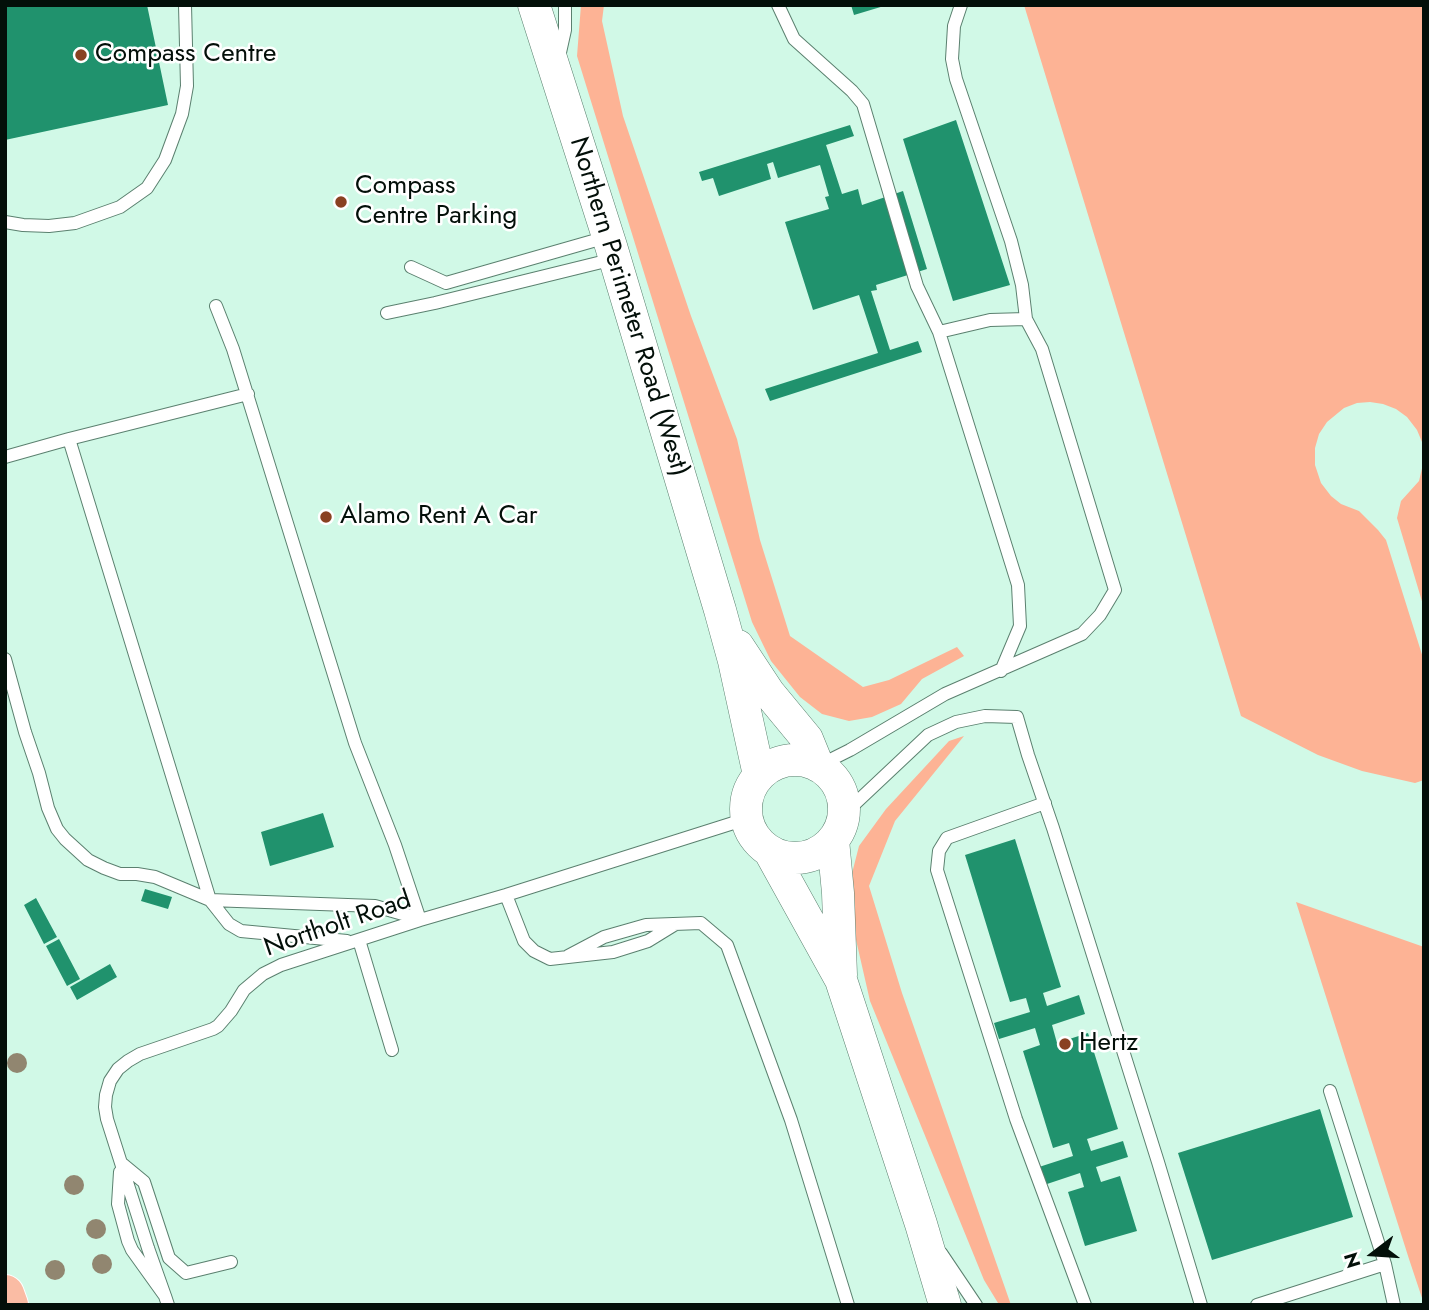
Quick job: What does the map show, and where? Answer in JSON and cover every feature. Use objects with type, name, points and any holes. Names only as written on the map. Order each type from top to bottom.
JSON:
[{"type":"highway","points":[[5,1294],[9,1305]]},
{"type":"street","name":"Northern Perimeter Road (West)","points":[[534,5],[611,248],[720,610],[759,775]]},
{"type":"street","name":"Northern Perimeter Road (West)","points":[[720,610],[741,653],[769,694],[807,739],[818,766]]},
{"type":"street","points":[[841,980],[838,893],[841,794],[828,773],[818,766],[793,760],[780,762],[759,775],[749,792],[747,819],[758,842],[770,852],[841,980],[945,1305]]},
{"type":"street","points":[[770,852],[790,858],[815,854],[825,848],[838,828]]},
{"type":"lane","points":[[5,222],[49,226],[75,223],[120,207],[147,188],[164,160],[182,114],[187,86],[185,5]]},
{"type":"lane","points":[[556,76],[565,30],[565,5]]},
{"type":"lane","points":[[778,5],[794,39],[863,104],[917,286],[939,332],[1018,585],[1020,626],[1001,671]]},
{"type":"lane","points":[[818,766],[945,694],[1082,634],[1100,615],[1115,590],[1042,348],[1026,319],[1022,285],[1011,241],[956,79],[952,59],[954,26],[961,5]]},
{"type":"lane","points":[[411,267],[446,283],[611,248]]},
{"type":"lane","points":[[387,313],[435,303],[611,248]]},
{"type":"lane","points":[[216,306],[233,349],[352,732],[420,919]]},
{"type":"lane","points":[[939,332],[990,320],[1026,319]]},
{"type":"lane","points":[[5,457],[247,394]]},
{"type":"lane","points":[[69,439],[210,900],[229,924],[241,932],[356,940],[392,1050]]},
{"type":"lane","points":[[5,659],[48,808],[57,829],[88,860],[120,874],[155,877],[210,900],[374,906],[420,919]]},
{"type":"lane","points":[[838,828],[928,735],[956,722],[985,716],[1017,717],[1201,1305]]},
{"type":"lane","points":[[1045,803],[947,838],[939,851],[937,870],[1016,1119],[1085,1305]]},
{"type":"lane","name":"Northolt Road","points":[[167,1300],[120,1163],[105,1107],[110,1081],[118,1069],[140,1054],[218,1026],[244,990],[263,974],[281,965],[420,919],[506,895],[747,819]]},
{"type":"lane","points":[[506,895],[524,941],[534,951],[550,959],[613,952],[648,941],[675,925],[701,923],[727,945],[791,1120],[848,1305]]},
{"type":"lane","points":[[1330,1091],[1385,1264],[1394,1305]]},
{"type":"lane","points":[[120,1163],[144,1182],[170,1258],[186,1273],[231,1262]]},
{"type":"lane","points":[[921,1224],[976,1305]]},
{"type":"lane","points":[[1257,1305],[1385,1264]]},
{"type":"shaded area","points":[[581,5],[604,5],[602,21],[623,116],[691,316],[737,439],[760,540],[790,636],[863,687],[889,680],[957,647],[964,656],[922,679],[901,704],[872,717],[849,721],[822,714],[800,697],[771,661],[752,622],[577,56]]},
{"type":"shaded area","points":[[1024,5],[1424,5],[1424,452],[1417,430],[1407,417],[1383,404],[1357,403],[1344,408],[1327,422],[1319,434],[1315,448],[1315,465],[1321,483],[1331,496],[1341,504],[1359,511],[1386,540],[1424,661],[1424,780],[1415,783],[1362,771],[1318,755],[1241,716]]},
{"type":"shaded area","points":[[1424,460],[1424,608],[1397,518],[1401,501],[1419,481]]},
{"type":"shaded area","points":[[964,736],[895,821],[869,886],[902,993],[1011,1305],[998,1303],[984,1280],[870,1001],[854,931],[849,885],[859,846],[886,809],[949,741]]},
{"type":"shaded area","points":[[1296,902],[1424,947],[1424,1304],[1409,1259]]},
{"type":"building","name":"Compass Centre","points":[[5,5],[147,5],[168,105],[5,140]]},
{"type":"building","points":[[851,5],[883,5],[884,6],[854,15]]},
{"type":"building","points":[[956,120],[1010,285],[953,301],[903,139]]},
{"type":"building","points":[[850,125],[854,136],[826,145],[842,194],[858,189],[862,205],[903,191],[927,269],[876,285],[877,290],[871,291],[890,350],[918,341],[922,352],[770,401],[765,389],[878,353],[859,295],[813,310],[785,222],[829,209],[825,197],[829,196],[820,165],[778,178],[773,162],[767,164],[771,179],[719,196],[713,178],[702,181],[699,172]]},
{"type":"building","points":[[323,813],[334,847],[270,866],[261,832]]},
{"type":"building","name":"Hertz","points":[[1015,839],[1061,987],[1043,993],[1047,1006],[1079,995],[1085,1014],[1052,1025],[1057,1043],[1088,1033],[1118,1129],[1087,1139],[1091,1151],[1123,1141],[1128,1157],[1096,1167],[1101,1182],[1120,1176],[1137,1231],[1085,1246],[1068,1192],[1084,1187],[1080,1173],[1044,1185],[1039,1167],[1073,1156],[1069,1143],[1053,1148],[1023,1051],[1040,1045],[1035,1028],[999,1039],[994,1023],[1030,1012],[1026,998],[1010,1002],[965,855]]},
{"type":"building","points":[[145,889],[172,897],[168,909],[141,901]]},
{"type":"building","points":[[36,898],[57,937],[44,944],[24,905]]},
{"type":"building","points":[[59,939],[80,979],[67,986],[46,946]]},
{"type":"building","points":[[110,964],[117,977],[77,1000],[70,987]]},
{"type":"building","points":[[1320,1109],[1353,1217],[1212,1260],[1178,1153]]},
{"type":"place","name":"Compass Centre","points":[[81,55]]},
{"type":"place","name":"Compass Centre Parking","points":[[341,202]]},
{"type":"place","name":"Alamo Rent A Car","points":[[326,517]]},
{"type":"place","name":"Hertz","points":[[1065,1044]]}]
